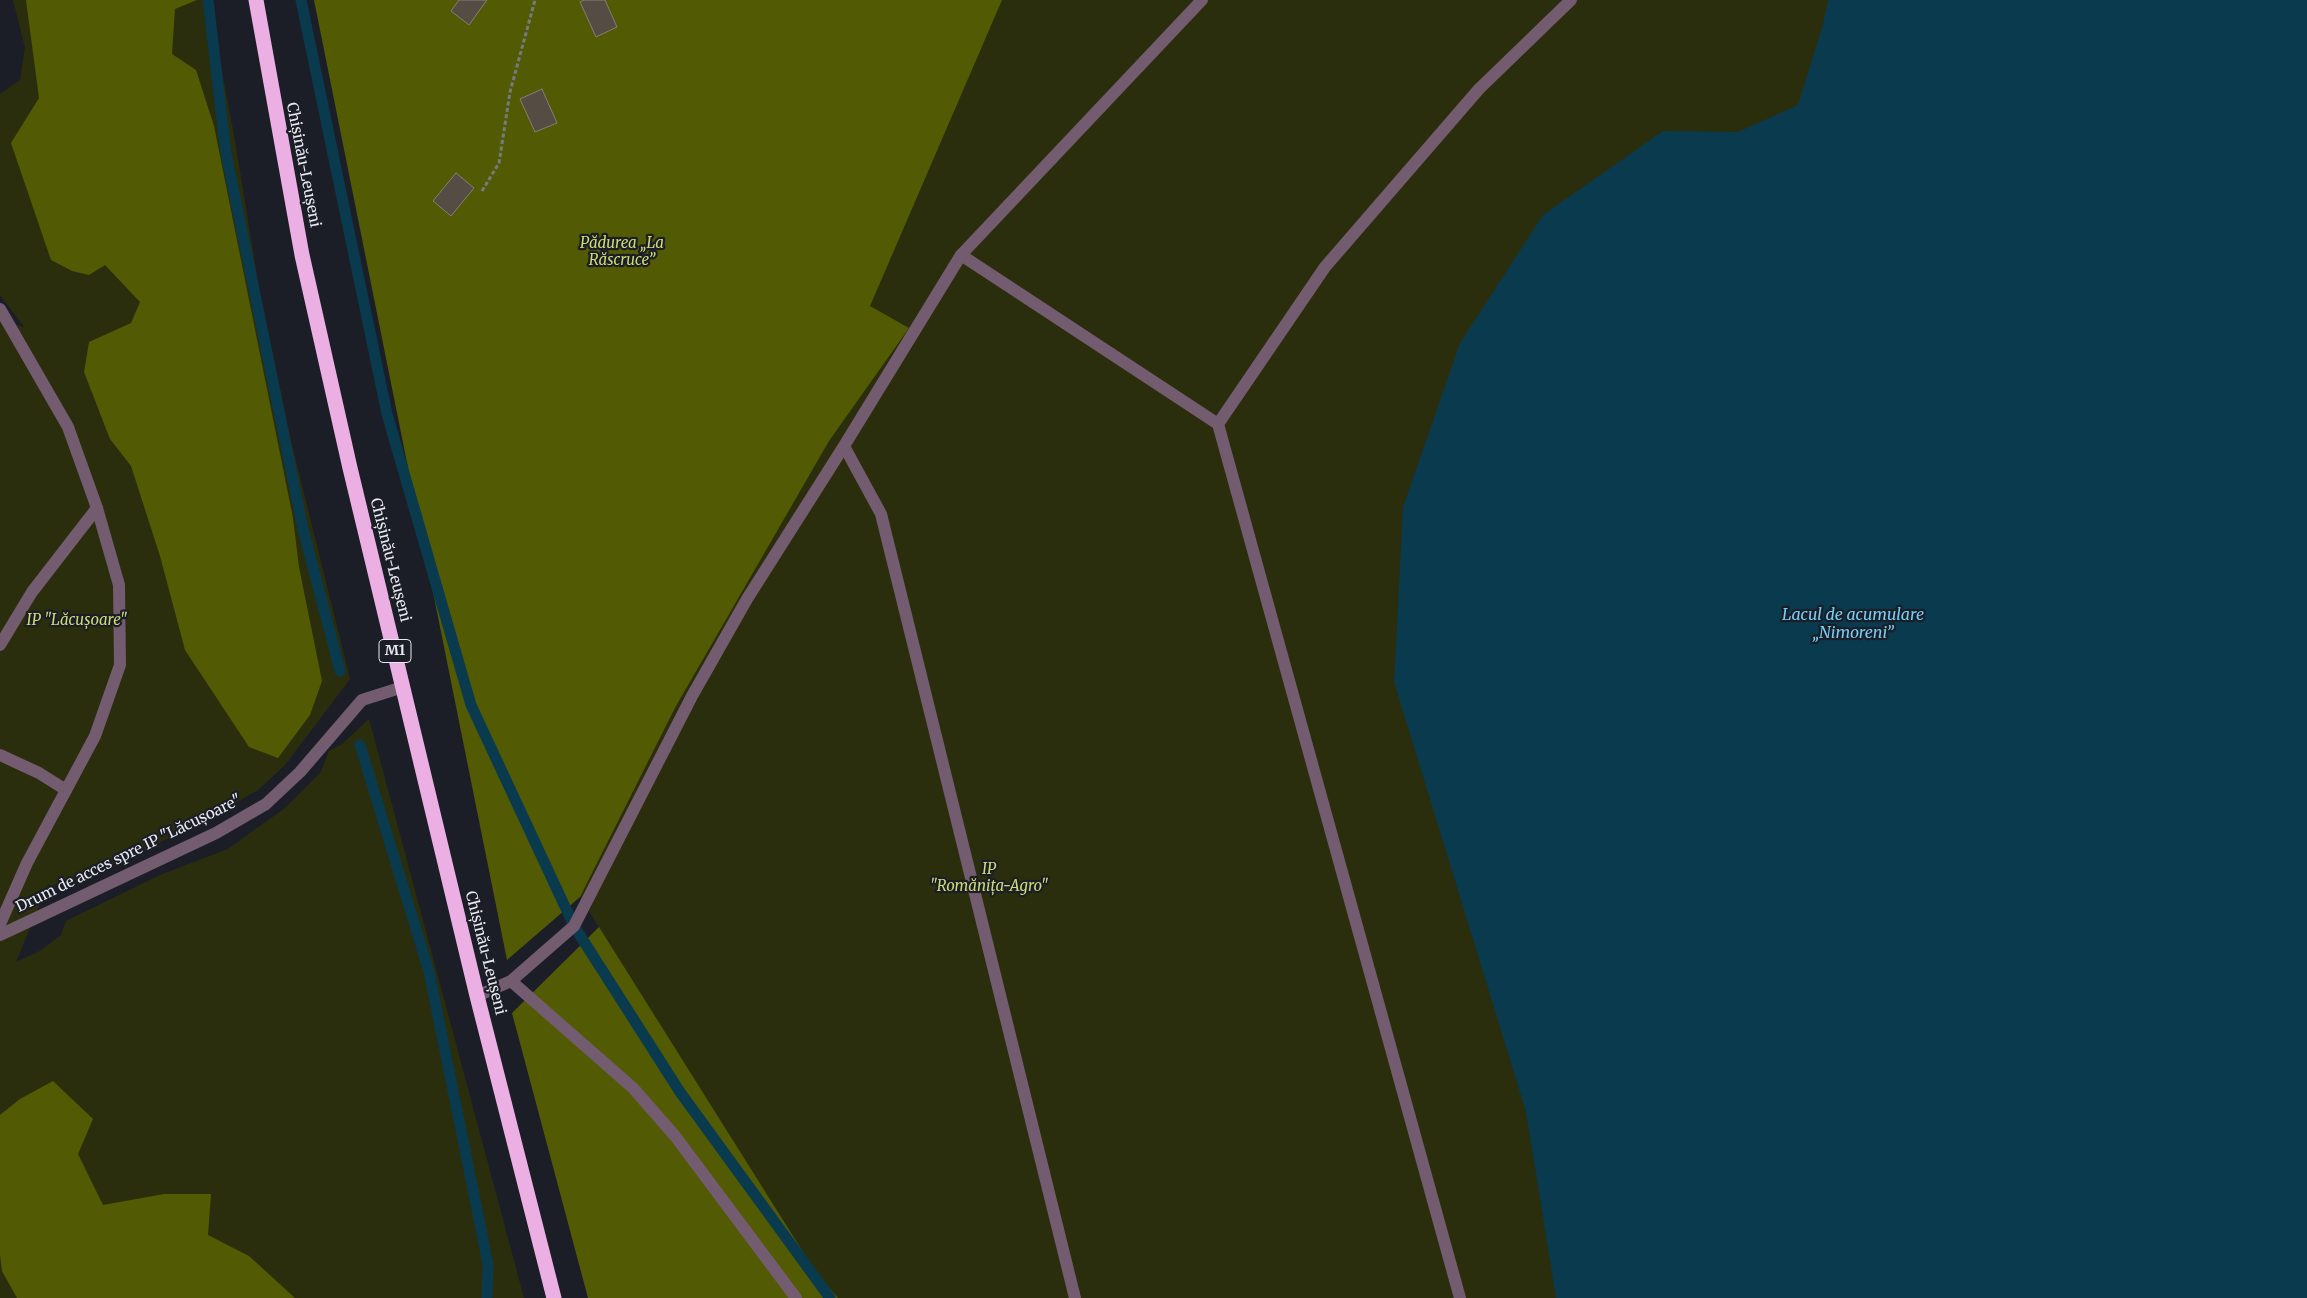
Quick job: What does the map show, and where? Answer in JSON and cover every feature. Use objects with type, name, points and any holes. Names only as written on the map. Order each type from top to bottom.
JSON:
[{"type":"highway","name":"Chișinău-Leușeni","points":[[256,0],[302,256],[403,687],[554,1298]]},
{"type":"street","points":[[478,996],[511,981],[574,926],[692,696],[738,615],[961,256],[1202,0]]},
{"type":"street","points":[[1218,424],[1325,266],[1479,89],[1571,0]]},
{"type":"street","points":[[961,256],[1027,297],[1218,424],[1460,1298]]},
{"type":"street","points":[[0,309],[68,427],[97,508],[120,584],[120,665],[95,736],[27,863],[0,924]]},
{"type":"street","points":[[844,446],[881,514],[1075,1298]]},
{"type":"street","points":[[0,645],[32,592],[97,508]]},
{"type":"street","name":"Drum de acces spre IP \"Lăcușoare\"","points":[[0,935],[216,833],[266,804],[300,772],[362,700],[403,687]]},
{"type":"street","points":[[0,755],[66,790]]},
{"type":"street","points":[[511,981],[633,1088],[675,1136],[796,1298]]},
{"type":"path","points":[[482,191],[499,163],[510,92],[535,0]]},
{"type":"green space","name":"IP \"Lăcușoare\"","points":[[13,0],[208,0],[234,135],[259,288],[291,441],[350,679],[285,765],[258,790],[196,825],[91,875],[51,886],[48,884],[16,962],[40,951],[61,935],[66,921],[160,875],[228,849],[285,808],[321,772],[329,751],[342,744],[369,719],[524,1298],[0,1298],[0,318],[25,328],[0,295],[0,94],[20,80],[25,47]]},
{"type":"green space","points":[[26,0],[197,0],[175,9],[172,54],[196,70],[214,126],[293,518],[299,567],[322,681],[310,715],[278,758],[249,747],[185,650],[160,556],[131,466],[110,439],[84,372],[89,342],[131,323],[140,302],[105,265],[89,275],[72,271],[51,260],[11,143],[39,98]]},
{"type":"green space","name":"Pădurea „La Răscruce”","points":[[314,0],[1002,0],[870,306],[909,328],[829,441],[676,706],[580,897],[507,960]]},
{"type":"green space","name":"IP \"Romănița-Agro\"","points":[[386,0],[1853,0],[1596,1298],[838,1298],[815,1271],[580,897],[676,706]]},
{"type":"green space","points":[[599,927],[815,1271],[838,1298],[588,1298],[512,1013]]},
{"type":"green space","points":[[53,1081],[93,1119],[78,1154],[103,1205],[164,1194],[211,1194],[208,1235],[249,1256],[295,1298],[17,1298],[2,1271],[0,1255],[0,1115],[20,1099]]},
{"type":"water","name":"Lacul de acumulare „Nimoreni”","points":[[1828,0],[2307,0],[2307,1298],[1556,1298],[1526,1112],[1394,682],[1403,507],[1460,343],[1543,215],[1663,131],[1738,132],[1798,105],[1823,24]]},
{"type":"building","points":[[459,0],[487,0],[469,25],[451,11]]},
{"type":"building","points":[[584,0],[605,0],[617,27],[596,37],[580,2]]},
{"type":"building","points":[[542,89],[557,123],[535,132],[520,99]]},
{"type":"building","points":[[456,173],[474,188],[451,216],[433,201]]},
{"type":"waterway","points":[[208,0],[226,153],[303,529],[340,671]]},
{"type":"waterway","points":[[301,0],[387,414],[471,705],[574,926],[680,1092],[830,1298]]},
{"type":"waterway","points":[[360,745],[429,972],[488,1264],[487,1298]]}]
